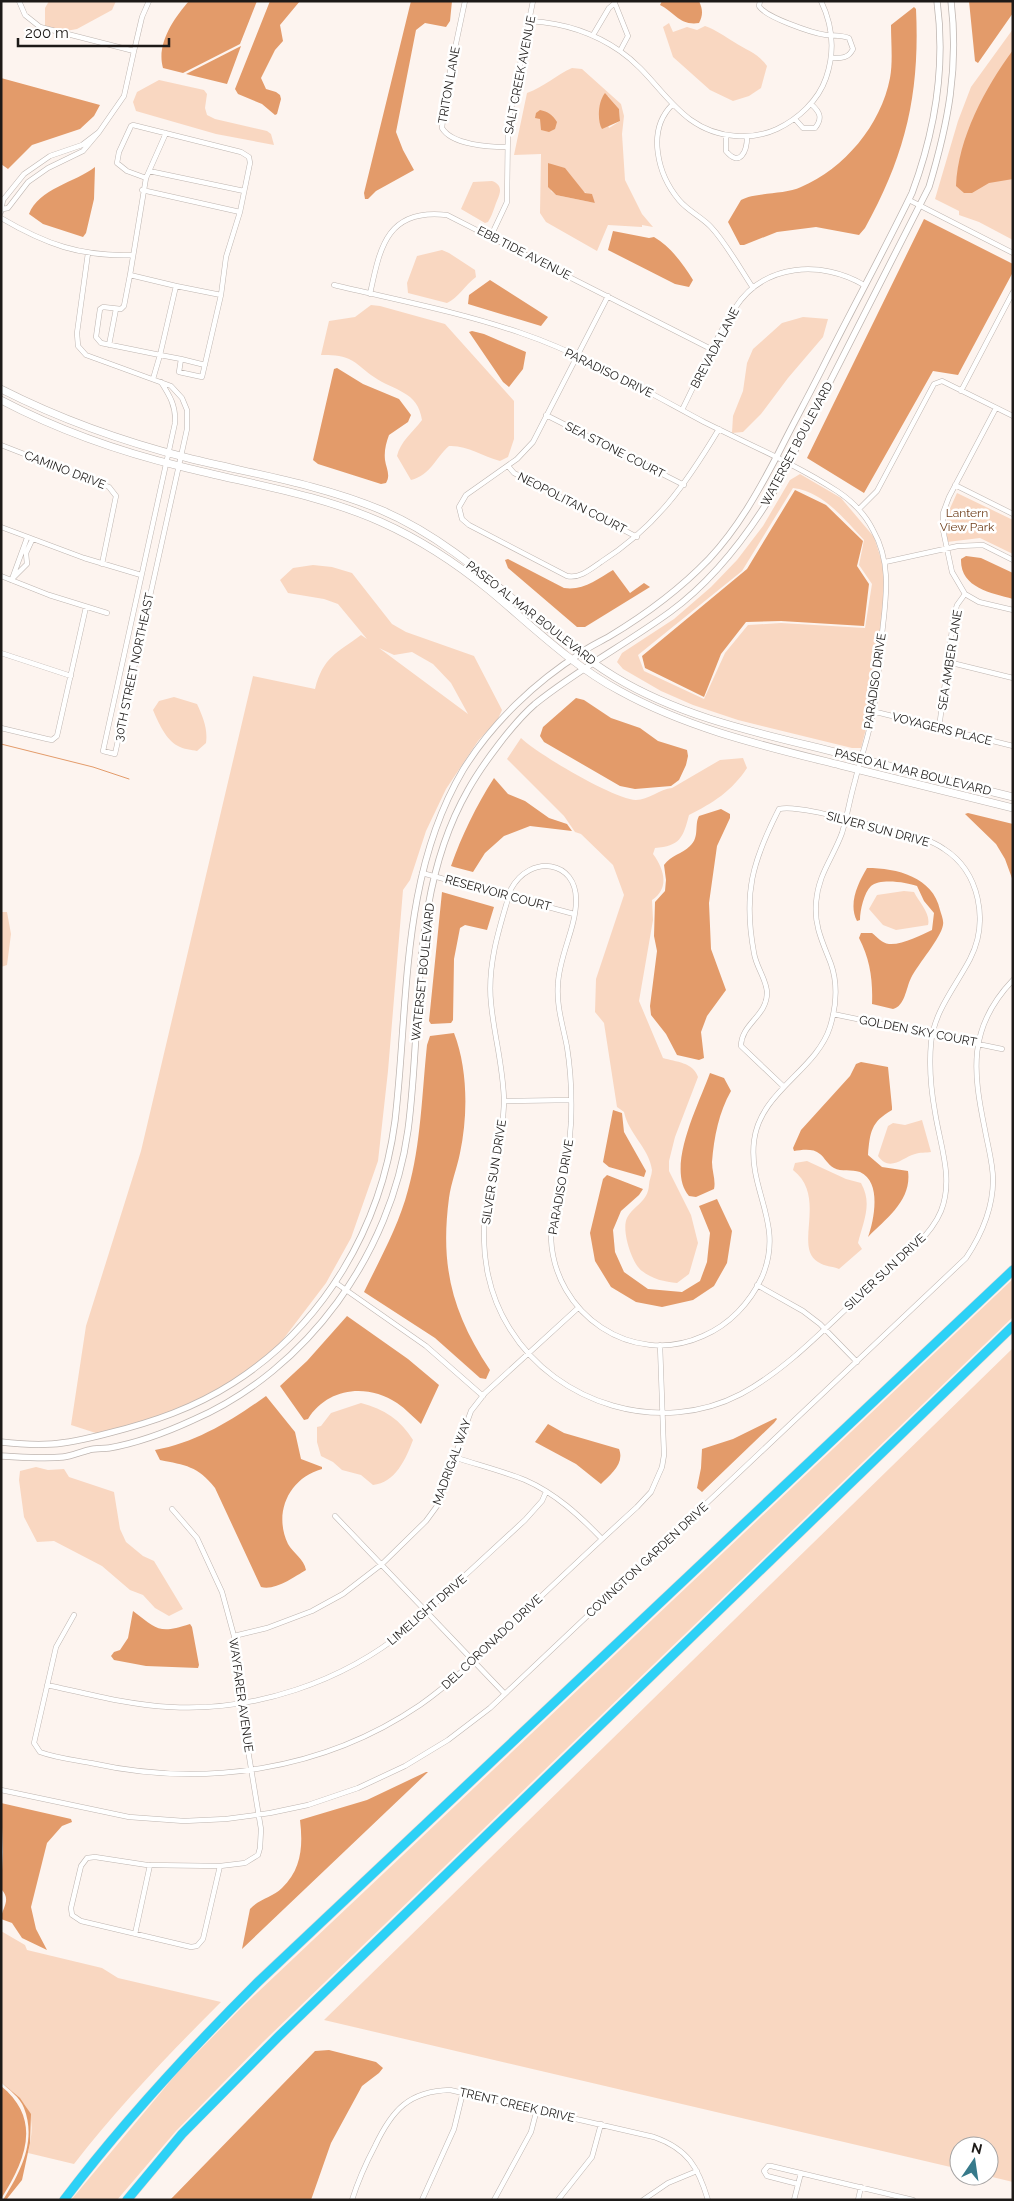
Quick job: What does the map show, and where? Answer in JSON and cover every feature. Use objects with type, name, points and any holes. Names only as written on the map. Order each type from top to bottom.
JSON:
[{"type":"highway","points":[[64,2200],[148,2096],[197,2043],[258,1982],[1013,1270]]},
{"type":"highway","points":[[127,2200],[182,2134],[279,2036],[1013,1326]]},
{"type":"main road","name":"PASEO AL MAR BOULEVARD","points":[[1,389],[71,420],[168,452],[301,483],[342,495],[384,512],[424,532],[481,571],[580,653],[595,663],[640,690],[693,714],[732,726],[1013,797]]},
{"type":"main road","name":"PASEO AL MAR BOULEVARD","points":[[1,400],[110,446],[178,466],[300,494],[381,522],[420,542],[460,568],[584,669],[618,691],[685,722],[734,738],[1013,808]]},
{"type":"street","points":[[19,1],[25,15],[40,27],[134,51]]},
{"type":"street","points":[[99,132],[82,145],[50,156],[24,174],[3,200],[2,210],[8,208],[28,182],[48,168],[83,151],[99,132],[124,96],[142,18],[149,1]]},
{"type":"street","name":"TRITON LANE","points":[[465,1],[447,86],[442,128],[446,134],[465,142],[507,147]]},
{"type":"street","name":"SALT CREEK AVENUE","points":[[491,236],[506,202],[507,147],[514,95],[531,21],[533,1]]},
{"type":"street","points":[[760,1],[759,6],[762,11],[772,16],[825,35],[849,38],[853,49],[844,58],[831,58]]},
{"type":"street","points":[[531,21],[570,28],[593,36],[620,51],[633,62],[672,105],[702,128],[726,135],[747,137],[771,131],[795,119],[811,104],[825,81],[831,58],[832,36],[821,1]]},
{"type":"street","name":"WATERSET BOULEVARD","points":[[1,1442],[36,1444],[75,1442],[138,1426],[187,1408],[216,1393],[262,1362],[287,1340],[336,1283],[347,1266],[367,1226],[387,1166],[394,1122],[413,914],[422,873],[445,804],[482,742],[527,693],[580,653],[612,635],[653,607],[692,575],[732,532],[765,481],[909,200],[921,168],[936,111],[941,47],[937,1]]},
{"type":"street","name":"WATERSET BOULEVARD","points":[[1,1456],[47,1458],[75,1455],[138,1440],[197,1418],[233,1399],[265,1377],[308,1338],[346,1290],[366,1259],[385,1219],[405,1147],[425,922],[434,876],[454,818],[468,788],[532,706],[671,611],[720,566],[758,518],[788,464],[929,188],[943,141],[953,86],[954,37],[951,1]]},
{"type":"street","points":[[593,36],[614,2],[628,36],[620,51]]},
{"type":"street","points":[[795,119],[803,128],[815,128],[820,120],[820,115],[811,104]]},
{"type":"street","points":[[672,105],[661,122],[659,132],[660,165],[665,181],[680,202],[712,228],[753,288]]},
{"type":"street","points":[[146,178],[120,167],[117,163],[119,152],[131,126],[166,133],[248,155],[250,163],[240,212],[226,257],[221,295],[202,377],[184,374],[179,370],[181,359]]},
{"type":"street","points":[[166,133],[142,190],[124,306],[116,309],[103,307],[100,310],[96,337],[101,343],[205,365]]},
{"type":"street","points":[[726,135],[726,151],[733,157],[739,158],[744,155],[747,148],[747,137]]},
{"type":"street","points":[[149,170],[244,191]]},
{"type":"street","points":[[142,190],[240,212]]},
{"type":"street","points":[[909,200],[1013,253]]},
{"type":"street","name":"EBB TIDE AVENUE","points":[[370,294],[379,252],[386,238],[395,228],[406,220],[420,215],[447,215],[713,350]]},
{"type":"street","points":[[1,218],[36,238],[88,254],[132,255]]},
{"type":"street","name":"30TH STREET NORTHEAST","points":[[88,254],[77,333],[78,346],[86,355],[153,380],[161,382],[171,386],[182,398],[187,410],[188,423],[115,754],[103,751],[176,412],[173,401],[161,382]]},
{"type":"street","name":"BREVADA LANE","points":[[682,410],[735,307],[753,288],[779,274],[809,268],[825,269],[842,274],[864,285]]},
{"type":"street","points":[[130,275],[221,295]]},
{"type":"street","name":"PARADISO DRIVE","points":[[334,285],[443,310],[498,325],[527,335],[577,357],[788,464],[839,493],[859,509],[875,532],[885,562],[887,585],[872,711],[841,836],[822,874],[816,900],[816,924],[833,970],[836,995],[833,1014],[828,1036],[783,1086],[763,1113],[754,1138],[754,1170],[766,1210],[770,1232],[768,1259],[757,1285],[740,1310],[726,1323],[710,1333],[689,1342],[660,1345],[645,1344],[616,1337],[590,1320],[578,1308],[560,1281],[554,1263],[551,1234],[554,1209],[566,1166],[571,1127],[571,1100],[568,1058],[557,987],[561,961],[576,903],[574,886],[565,874],[549,866],[538,865],[522,873],[515,880],[509,896]]},
{"type":"street","points":[[153,380],[176,286]]},
{"type":"street","points":[[961,391],[1013,292]]},
{"type":"street","points":[[608,296],[530,446],[518,460],[466,495],[462,501],[459,513],[468,525],[572,577],[598,565],[637,537],[663,511],[684,485],[719,430]]},
{"type":"street","points":[[110,345],[116,309]]},
{"type":"street","points":[[859,509],[876,491],[934,384],[942,381],[1013,416]]},
{"type":"street","points":[[996,408],[955,485],[943,513],[942,530],[952,572],[965,594],[979,602],[1013,610]]},
{"type":"street","name":"SEA STONE COURT","points":[[546,415],[684,485]]},
{"type":"street","name":"CAMINO DRIVE","points":[[1,445],[113,490],[116,496],[102,564]]},
{"type":"street","name":"NEOPOLITAN COURT","points":[[508,466],[514,473],[637,537]]},
{"type":"street","points":[[955,485],[1011,514],[1013,507]]},
{"type":"street","points":[[1,527],[29,539],[141,575]]},
{"type":"street","points":[[11,580],[29,539]]},
{"type":"street","points":[[11,580],[27,564],[26,553],[29,539]]},
{"type":"street","points":[[885,562],[946,549],[983,545],[1013,560]]},
{"type":"street","points":[[1,576],[107,613]]},
{"type":"street","name":"SEA AMBER LANE","points":[[939,728],[954,616],[957,605],[965,594]]},
{"type":"street","points":[[1,728],[52,740],[59,732],[86,607]]},
{"type":"street","points":[[1,653],[70,676]]},
{"type":"street","points":[[948,662],[1013,678]]},
{"type":"street","name":"VOYAGERS PLACE","points":[[872,711],[1013,746]]},
{"type":"street","name":"SILVER SUN DRIVE","points":[[509,896],[494,950],[490,998],[501,1062],[504,1101],[501,1142],[485,1217],[485,1247],[489,1280],[499,1310],[512,1333],[529,1355],[566,1386],[586,1396],[624,1410],[661,1413],[698,1409],[720,1403],[743,1393],[776,1371],[909,1252],[932,1227],[940,1214],[946,1195],[946,1170],[930,1084],[932,1034],[942,1006],[970,959],[977,940],[980,919],[977,892],[962,865],[944,849],[923,839],[789,806],[779,809],[766,834],[752,870],[748,902],[755,959],[767,991],[766,1006],[743,1033],[741,1046],[783,1086]]},
{"type":"street","name":"RESERVOIR COURT","points":[[422,873],[574,914]]},
{"type":"street","name":"COVINGTON GARDEN DRIVE","points":[[1,1790],[114,1815],[147,1819],[206,1820],[282,1811],[326,1800],[400,1769],[465,1728],[490,1708],[857,1362],[959,1265],[972,1250],[984,1226],[991,1201],[993,1178],[992,1164],[977,1092],[975,1069],[978,1043],[992,1008],[1013,980]]},
{"type":"street","name":"GOLDEN SKY COURT","points":[[833,1014],[978,1043],[1002,1050]]},
{"type":"street","points":[[504,1101],[571,1100]]},
{"type":"street","points":[[336,1283],[426,1346],[483,1396]]},
{"type":"street","points":[[757,1285],[803,1311],[825,1329],[857,1362]]},
{"type":"street","name":"MADRIGAL WAY","points":[[234,1636],[268,1628],[312,1611],[343,1594],[382,1564],[426,1521],[437,1506],[471,1411],[483,1396],[578,1308]]},
{"type":"street","name":"DEL CORONADO DRIVE","points":[[74,1615],[56,1647],[34,1742],[40,1752],[144,1773],[192,1776],[252,1770],[318,1754],[364,1736],[420,1705],[473,1662],[637,1507],[658,1480],[664,1455],[660,1345]]},
{"type":"street","points":[[454,1458],[526,1481],[546,1492],[581,1518],[602,1539]]},
{"type":"street","name":"LIMELIGHT DRIVE","points":[[47,1685],[109,1699],[158,1706],[202,1708],[273,1696],[330,1676],[388,1645],[427,1612],[525,1520],[542,1501],[546,1492]]},
{"type":"street","name":"WAYFARER AVENUE","points":[[172,1509],[197,1538],[222,1592],[234,1636],[261,1838],[258,1855],[245,1863],[220,1866],[150,1865],[95,1857],[87,1858],[81,1866],[71,1908],[72,1915],[76,1920],[191,1947],[199,1944],[203,1938],[220,1866]]},
{"type":"street","points":[[335,1516],[504,1693]]},
{"type":"street","points":[[134,1934],[150,1865]]},
{"type":"street","name":"TRENT CREEK DRIVE","points":[[352,2200],[366,2164],[391,2116],[400,2107],[424,2093],[437,2090],[463,2092],[601,2124],[668,2142],[683,2152],[698,2171],[708,2200]]},
{"type":"street","points":[[422,2200],[454,2129],[463,2092]]},
{"type":"street","points":[[494,2200],[531,2132],[537,2109]]},
{"type":"street","points":[[558,2200],[592,2157],[601,2124]]},
{"type":"street","points":[[798,2184],[767,2176],[764,2171],[768,2166],[771,2166],[913,2200]]},
{"type":"street","points":[[643,2200],[668,2184],[698,2171]]},
{"type":"street","points":[[794,2200],[801,2173]]},
{"type":"street","points":[[858,2200],[861,2187]]},
{"type":"green space","points":[[49,1],[116,1],[112,10],[77,29],[66,31],[45,26],[45,8]]},
{"type":"green space","points":[[669,23],[673,32],[687,27],[697,30],[705,26],[756,55],[767,66],[761,88],[749,96],[733,101],[710,90],[673,57],[663,27]]},
{"type":"green space","points":[[1013,29],[1013,240],[979,222],[959,215],[959,211],[935,199],[958,121],[971,87]]},
{"type":"green space","points":[[572,68],[582,69],[621,104],[624,116],[622,134],[625,180],[642,214],[653,227],[642,225],[642,227],[608,225],[597,251],[546,222],[540,213],[541,154],[514,155],[527,93],[539,88]],"holes":[[[608,96],[619,109],[620,121],[609,128],[601,105],[602,97]],[[548,163],[560,170],[580,189],[592,195],[595,203],[556,195],[551,191]]]},
{"type":"green space","points":[[159,80],[204,90],[207,94],[205,108],[207,115],[215,119],[267,131],[271,134],[274,145],[216,134],[136,111],[133,102],[137,92]]},
{"type":"green space","points":[[492,181],[499,186],[500,192],[491,216],[488,222],[485,223],[461,209],[473,182]]},
{"type":"green space","points":[[442,250],[475,270],[476,277],[455,298],[447,303],[408,293],[407,283],[417,256]]},
{"type":"green space","points":[[371,305],[445,324],[514,401],[514,439],[508,457],[500,461],[468,449],[449,446],[428,470],[418,478],[411,480],[397,456],[404,442],[422,420],[416,403],[404,393],[382,382],[349,359],[339,356],[321,355],[329,321],[355,317]]},
{"type":"green space","points":[[803,317],[828,319],[823,337],[788,378],[761,414],[743,432],[732,433],[733,416],[743,391],[747,363],[753,349],[782,323]]},
{"type":"green space","points":[[800,474],[841,498],[874,537],[883,565],[885,586],[877,661],[867,725],[861,748],[852,748],[738,720],[693,705],[661,691],[623,669],[617,662],[622,653],[674,619],[711,587],[737,560],[763,526],[790,480]],"holes":[[[793,488],[814,495],[833,508],[864,540],[859,565],[872,584],[865,628],[781,623],[748,625],[725,653],[704,699],[644,671],[638,655],[742,571]]]},
{"type":"green space","name":"Lantern View Park","points":[[957,493],[1013,520],[1013,554],[980,538],[947,542],[947,515]]},
{"type":"green space","points":[[313,565],[332,567],[352,573],[392,624],[406,632],[474,656],[502,710],[498,719],[478,741],[446,789],[426,831],[410,880],[403,890],[388,1071],[378,1161],[351,1238],[326,1283],[275,1350],[210,1397],[149,1423],[102,1435],[71,1425],[86,1326],[141,1151],[253,676],[315,689],[322,670],[332,657],[361,635],[367,639],[338,604],[324,599],[288,593],[280,580],[293,568]],"holes":[[[379,648],[394,655],[412,652],[433,664],[451,683],[468,714]]]},
{"type":"green space","points":[[174,697],[197,704],[204,723],[206,743],[197,751],[182,748],[170,740],[155,715],[153,710],[159,701]]},
{"type":"green space","points":[[521,738],[542,754],[576,775],[611,792],[636,800],[672,788],[720,760],[743,758],[747,768],[721,796],[689,815],[685,830],[675,843],[655,848],[653,854],[662,872],[663,884],[658,895],[652,900],[653,920],[639,1001],[663,1058],[688,1065],[696,1072],[698,1077],[675,1137],[669,1161],[669,1171],[691,1215],[698,1243],[689,1274],[677,1283],[659,1280],[642,1271],[638,1267],[628,1246],[625,1230],[627,1218],[646,1196],[652,1170],[647,1155],[626,1120],[624,1112],[617,1107],[604,1023],[595,1012],[596,979],[624,895],[613,865],[581,834],[575,832],[564,816],[507,759]]},
{"type":"green space","points":[[904,891],[914,892],[926,912],[928,925],[896,930],[883,925],[869,909],[877,895]]},
{"type":"green space","points":[[1,912],[7,912],[11,934],[7,965],[1,967]]},
{"type":"green space","points":[[922,1120],[931,1152],[917,1153],[892,1164],[883,1161],[878,1156],[888,1126],[893,1123],[905,1125]]},
{"type":"green space","points":[[807,1161],[846,1179],[861,1183],[865,1191],[867,1206],[858,1243],[862,1249],[839,1269],[818,1262],[811,1255],[808,1245],[810,1207],[808,1194],[803,1181],[793,1170],[795,1163]]},
{"type":"green space","points":[[1013,1279],[1013,1317],[263,2042],[176,2131],[117,2200],[71,2200],[178,2072],[242,2007]]},
{"type":"green space","points":[[1013,1348],[1013,2182],[999,2179],[999,2136],[949,2136],[949,2167],[324,2020]]},
{"type":"green space","points":[[361,1403],[391,1416],[413,1440],[399,1469],[388,1480],[373,1485],[361,1475],[342,1470],[333,1462],[321,1456],[317,1442],[317,1427],[321,1426],[331,1413]]},
{"type":"green space","points":[[36,1467],[48,1470],[64,1469],[69,1477],[114,1492],[120,1529],[126,1542],[143,1556],[154,1561],[183,1609],[169,1616],[155,1608],[143,1595],[130,1590],[102,1566],[54,1541],[37,1542],[24,1517],[19,1480],[20,1471]]},
{"type":"green space","points":[[1,1931],[25,1945],[27,1950],[102,1968],[118,1978],[221,2002],[145,2081],[74,2164],[28,2153],[32,2129],[29,2112],[19,2098],[1,2082]]},
{"type":"shaded area","points":[[189,1],[257,1],[240,44],[183,73],[163,68],[161,59],[164,41],[172,23]]},
{"type":"shaded area","points":[[270,1],[300,1],[280,25],[283,41],[275,50],[261,78],[266,89],[280,95],[281,99],[277,114],[275,115],[262,104],[238,94],[235,89]]},
{"type":"shaded area","points":[[411,1],[452,1],[450,21],[446,27],[425,23],[416,30],[396,132],[414,170],[376,191],[368,199],[365,199],[364,193]]},
{"type":"shaded area","points":[[662,1],[699,1],[702,12],[699,23],[687,22],[678,18],[660,5]]},
{"type":"shaded area","points":[[969,1],[1013,1],[1013,13],[978,63],[975,61]]},
{"type":"shaded area","points":[[914,7],[916,9],[917,39],[912,96],[907,122],[891,174],[865,228],[859,235],[816,227],[777,232],[740,245],[728,222],[741,200],[747,197],[794,190],[817,179],[846,157],[869,128],[878,112],[890,78],[892,59],[891,25]]},
{"type":"shaded area","points":[[241,46],[227,84],[186,74]]},
{"type":"shaded area","points":[[1013,50],[1013,179],[989,183],[972,193],[964,193],[956,186],[962,150],[968,132],[983,97]]},
{"type":"shaded area","points":[[1,78],[100,105],[94,116],[80,129],[32,145],[8,169],[1,164]]},
{"type":"shaded area","points":[[605,93],[619,109],[620,121],[602,129],[599,121],[599,111]]},
{"type":"shaded area","points":[[540,110],[550,114],[555,119],[557,122],[555,129],[549,132],[541,130],[540,119],[535,118],[536,113]]},
{"type":"shaded area","points":[[548,163],[565,168],[585,193],[592,194],[595,203],[556,195],[548,187]]},
{"type":"shaded area","points":[[95,167],[94,199],[86,233],[83,237],[43,224],[29,214],[40,198]]},
{"type":"shaded area","points":[[924,219],[1013,264],[1013,272],[958,375],[933,371],[864,493],[807,458]]},
{"type":"shaded area","points":[[613,231],[649,238],[654,237],[660,241],[676,256],[693,280],[689,287],[675,284],[608,250]]},
{"type":"shaded area","points":[[490,280],[548,317],[541,326],[468,304],[469,295]]},
{"type":"shaded area","points":[[469,332],[484,334],[526,352],[523,369],[509,387],[503,382]]},
{"type":"shaded area","points":[[337,368],[363,384],[399,399],[411,415],[408,422],[389,435],[385,453],[388,474],[386,483],[381,484],[318,464],[313,460],[334,369]]},
{"type":"shaded area","points":[[795,490],[826,505],[863,541],[857,566],[869,584],[864,626],[781,621],[746,622],[721,654],[704,697],[645,668],[642,656],[747,569]]},
{"type":"shaded area","points":[[966,556],[981,558],[1013,573],[1013,599],[978,588],[971,583],[962,569],[961,559]]},
{"type":"shaded area","points":[[508,559],[564,588],[584,586],[613,570],[630,593],[644,583],[650,587],[585,627],[577,627],[508,568],[505,560]]},
{"type":"shaded area","points":[[576,698],[584,700],[611,718],[640,728],[658,741],[687,750],[686,765],[679,780],[671,786],[635,789],[620,786],[544,742],[540,736],[543,727]]},
{"type":"shaded area","points":[[494,778],[508,794],[525,801],[549,818],[567,824],[572,831],[530,826],[504,836],[485,853],[473,872],[451,866],[470,821]]},
{"type":"shaded area","points":[[721,809],[730,814],[730,818],[717,846],[709,903],[711,949],[726,990],[707,1016],[701,1032],[704,1058],[699,1060],[677,1055],[666,1034],[651,1015],[650,1006],[657,951],[654,936],[655,902],[665,891],[664,865],[687,849],[693,842],[699,816]]},
{"type":"shaded area","points":[[968,813],[1013,824],[1013,881],[1005,859],[996,844],[965,814]]},
{"type":"shaded area","points":[[867,868],[890,870],[922,882],[936,899],[943,919],[943,925],[938,937],[914,972],[903,1001],[893,1009],[872,1004],[870,970],[859,938],[861,933],[872,933],[880,940],[889,944],[900,943],[932,930],[934,913],[924,901],[917,886],[886,881],[871,886],[863,902],[860,920],[857,921],[854,914],[855,894]]},
{"type":"shaded area","points":[[442,892],[494,907],[487,930],[465,925],[460,928],[454,959],[453,1020],[451,1023],[431,1024],[429,1021]]},
{"type":"shaded area","points":[[454,1033],[462,1062],[465,1108],[463,1139],[449,1198],[446,1246],[452,1288],[458,1308],[466,1329],[490,1370],[486,1379],[480,1378],[435,1338],[364,1292],[394,1229],[408,1190],[416,1155],[427,1045],[430,1036]]},
{"type":"shaded area","points":[[861,1062],[888,1067],[892,1107],[892,1110],[885,1114],[873,1128],[868,1155],[882,1167],[908,1171],[906,1191],[902,1200],[897,1208],[868,1237],[875,1202],[874,1192],[867,1177],[857,1171],[834,1168],[820,1154],[814,1151],[794,1151],[793,1148],[801,1130],[850,1076],[856,1064]]},
{"type":"shaded area","points":[[710,1073],[724,1078],[731,1091],[720,1116],[714,1143],[712,1162],[715,1182],[714,1189],[696,1197],[689,1196],[683,1184],[681,1169],[682,1153],[692,1118]]},
{"type":"shaded area","points":[[613,1110],[622,1113],[624,1132],[646,1171],[644,1177],[609,1167],[603,1162]]},
{"type":"shaded area","points":[[607,1175],[643,1189],[621,1211],[613,1230],[615,1252],[624,1272],[648,1289],[682,1292],[700,1281],[707,1262],[710,1233],[699,1206],[717,1199],[732,1231],[727,1263],[714,1286],[693,1300],[662,1307],[636,1302],[611,1287],[595,1261],[590,1233],[603,1179]]},
{"type":"shaded area","points":[[347,1316],[408,1359],[439,1385],[421,1424],[397,1403],[373,1393],[361,1391],[337,1395],[326,1401],[308,1419],[304,1420],[280,1386],[307,1361]]},
{"type":"shaded area","points":[[266,1396],[295,1432],[301,1459],[322,1467],[322,1469],[301,1480],[287,1498],[283,1509],[282,1520],[288,1544],[303,1563],[306,1570],[284,1583],[266,1588],[261,1587],[215,1488],[197,1471],[177,1463],[160,1460],[155,1450],[170,1447],[200,1436],[228,1421]]},
{"type":"shaded area","points":[[776,1418],[774,1423],[702,1492],[697,1488],[702,1449],[733,1439]]},
{"type":"shaded area","points":[[548,1424],[564,1433],[619,1449],[620,1460],[616,1469],[601,1484],[576,1464],[535,1442]]},
{"type":"shaded area","points":[[133,1611],[159,1628],[172,1629],[190,1624],[199,1665],[198,1668],[146,1666],[114,1660],[111,1656],[114,1652],[120,1650],[128,1638]]},
{"type":"shaded area","points":[[428,1772],[242,1949],[250,1909],[282,1888],[294,1873],[300,1856],[300,1820],[367,1800]]},
{"type":"shaded area","points":[[1,1803],[71,1819],[72,1822],[62,1826],[47,1843],[31,1907],[36,1929],[47,1950],[22,1938],[12,1923],[1,1919],[6,1897],[1,1889],[3,1852]]},
{"type":"shaded area","points":[[329,2050],[376,2062],[383,2068],[362,2086],[331,2143],[311,2200],[170,2200],[315,2051]]},
{"type":"shaded area","points":[[1,2082],[20,2098],[31,2114],[30,2143],[22,2180],[6,2200],[3,2200],[21,2168],[28,2144],[29,2132],[28,2120],[22,2104]]},
{"type":"shaded area","points":[[1,2086],[14,2099],[22,2113],[26,2127],[26,2141],[23,2156],[17,2170],[1,2199]]},
{"type":"waterway","points":[[1,744],[93,767],[129,779]]}]
